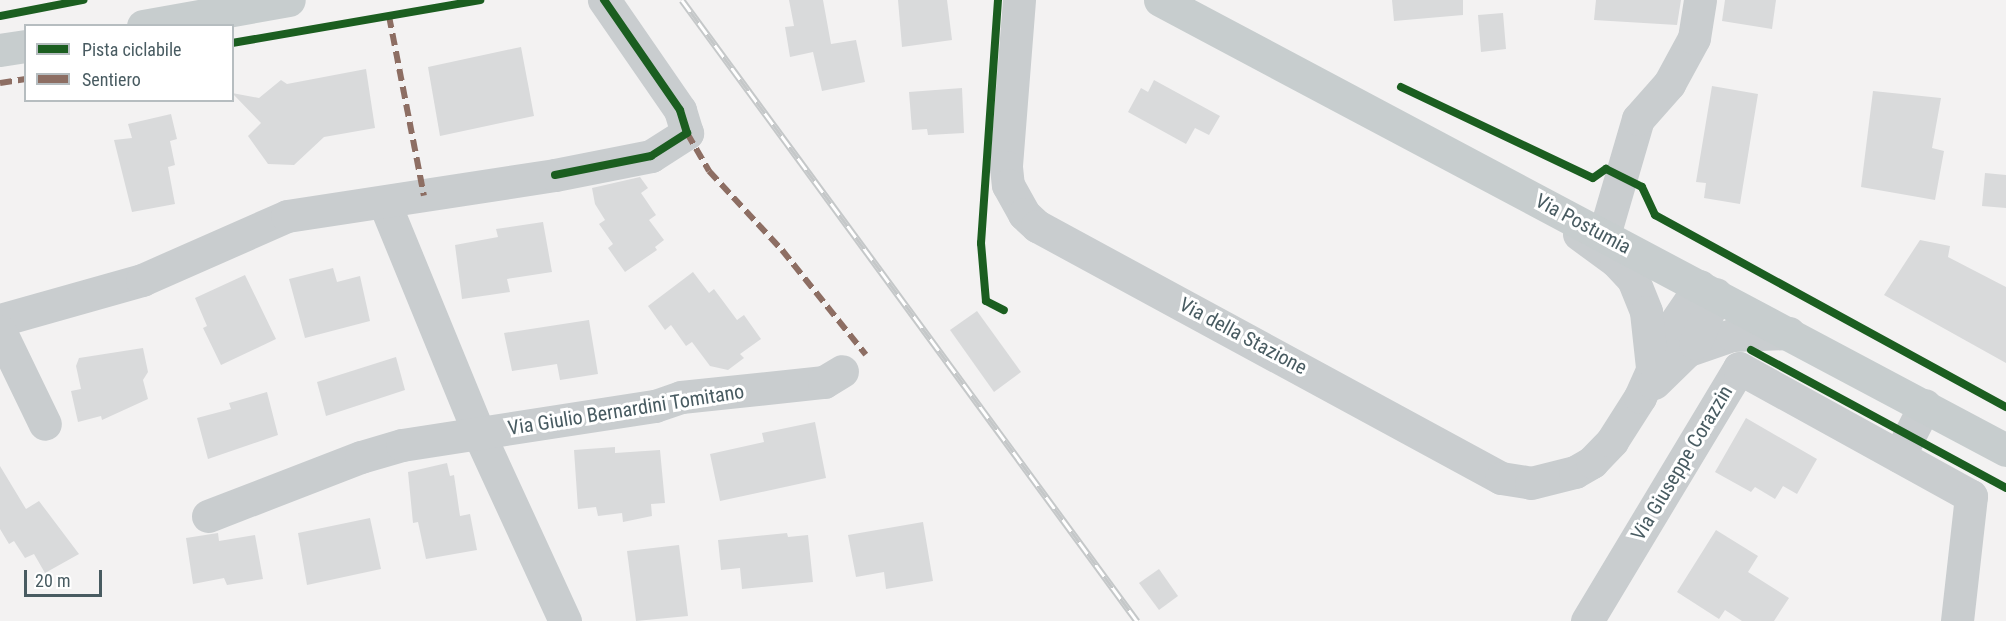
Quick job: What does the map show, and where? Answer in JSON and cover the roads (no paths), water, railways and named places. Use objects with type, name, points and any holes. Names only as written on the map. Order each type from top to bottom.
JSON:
[{"type":"main road","points":[[154,24],[289,0]]},
{"type":"main road","name":"Via Postumia","points":[[1160,0],[2006,450]]},
{"type":"main road","points":[[0,50],[24,46]]},
{"type":"street","points":[[0,320],[142,280],[287,216],[384,202],[651,156],[687,133],[680,110],[604,0]]},
{"type":"street","name":"Via della Stazione","points":[[1019,0],[1007,144],[1008,185],[1024,214],[1037,226],[1501,478],[1531,483],[1575,472],[1592,462],[1612,441],[1646,384],[1681,309],[1708,290]]},
{"type":"street","points":[[1604,235],[1638,119],[1669,84],[1694,38],[1700,0]]},
{"type":"street","name":"Via Giulio Bernardini Tomitano","points":[[384,202],[479,434],[565,621]]},
{"type":"street","points":[[1552,207],[1632,279],[1646,312],[1646,384]]},
{"type":"street","name":"Via della Stazione","points":[[1646,384],[1686,351],[1705,324],[1708,290]]},
{"type":"street","points":[[0,331],[45,424]]},
{"type":"street","points":[[1686,351],[1732,335],[1789,333]]},
{"type":"street","name":"Via Giuseppe Corazzin","points":[[1587,621],[1739,368],[1971,496],[1956,621]]},
{"type":"street","name":"Via Giulio Bernardini Tomitano","points":[[479,434],[655,406],[681,397],[824,382],[842,371]]},
{"type":"street","points":[[1899,456],[1924,405]]},
{"type":"street","points":[[208,516],[361,457],[402,445],[479,434]]},
{"type":"railway","points":[[682,0],[1137,621]]}]
